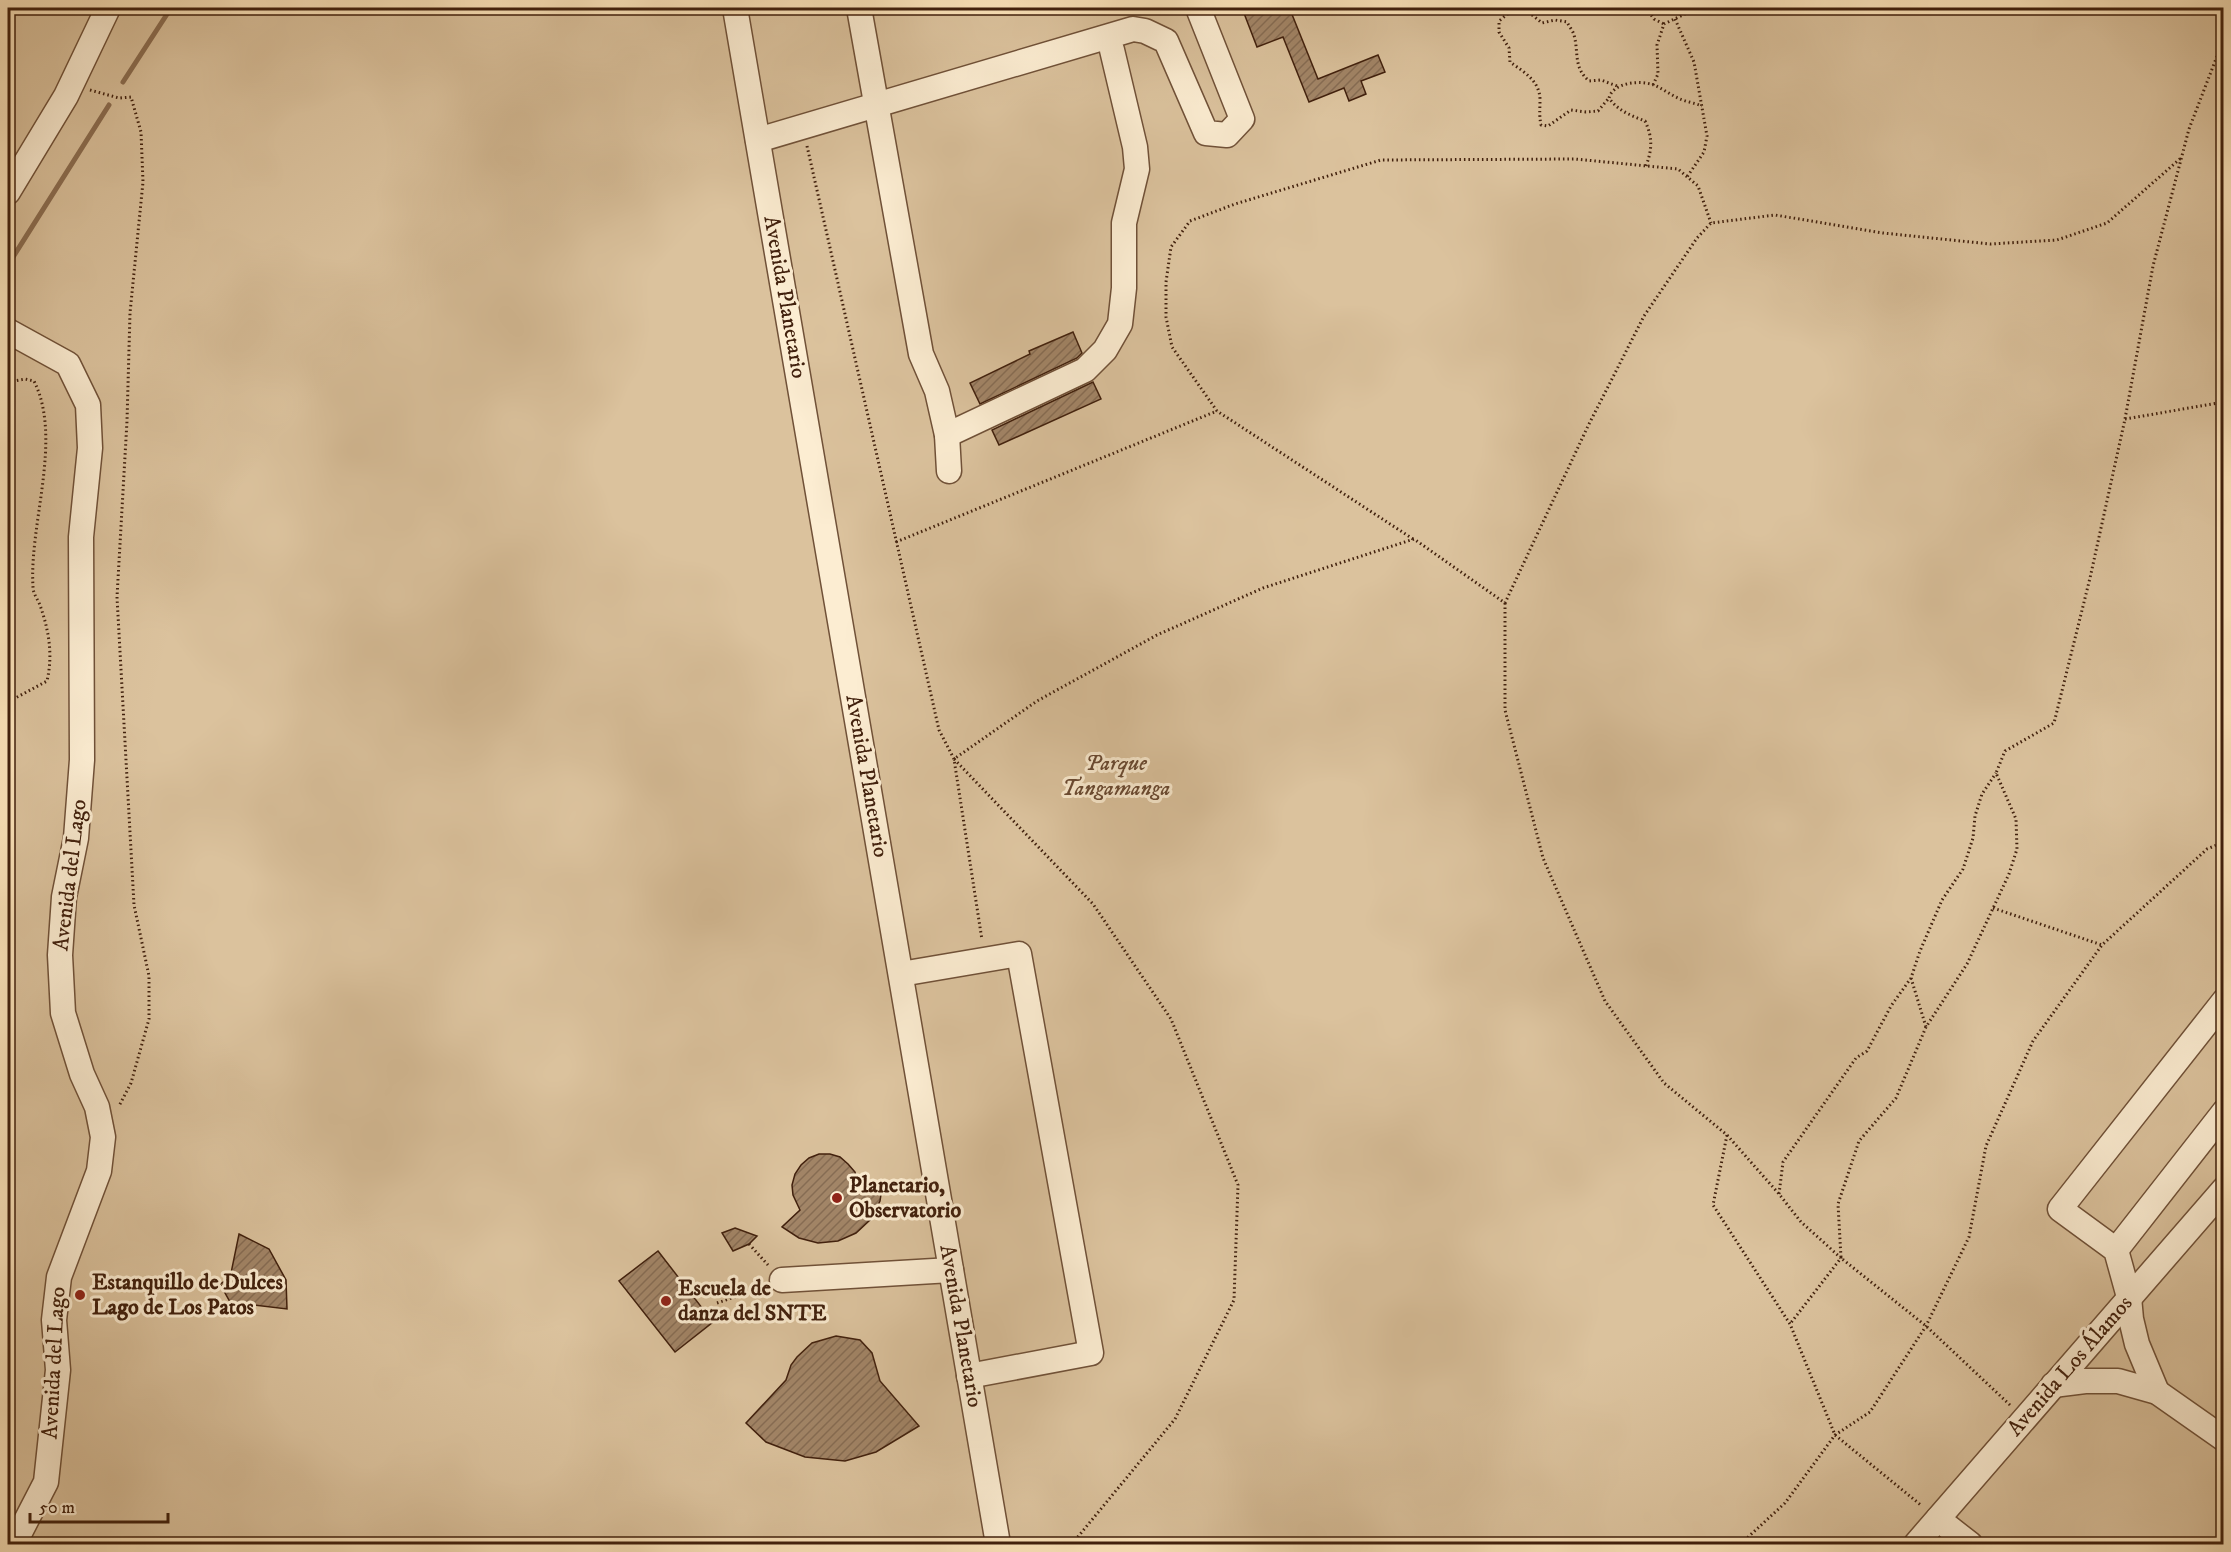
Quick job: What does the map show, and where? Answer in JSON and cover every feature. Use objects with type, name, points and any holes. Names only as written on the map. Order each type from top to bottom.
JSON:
[{"type":"street","points":[[8,192],[71,85],[108,8]]},
{"type":"street","name":"Avenida Planetario","points":[[735,8],[998,1545]]},
{"type":"street","points":[[863,8],[859,8],[921,354],[938,391],[947,435],[949,471]]},
{"type":"street","points":[[759,146],[878,111],[1133,29],[1145,31],[1166,41],[1206,133],[1227,135],[1242,119],[1198,8]]},
{"type":"street","points":[[759,146],[806,139],[878,111],[1112,50],[1137,42],[1145,31]]},
{"type":"street","points":[[947,435],[1085,370],[1105,350],[1120,324],[1124,288],[1124,223],[1137,169],[1135,147],[1112,50]]},
{"type":"street","name":"Avenida del Lago","points":[[8,331],[68,364],[88,405],[90,448],[81,537],[82,760],[76,838],[64,897],[60,955],[63,1013],[82,1074],[97,1107],[103,1137],[99,1171],[59,1277],[54,1320],[58,1370],[46,1482],[14,1545]]},
{"type":"street","points":[[901,974],[1019,954],[1091,1353],[969,1376]]},
{"type":"street","points":[[2157,1392],[2137,1344],[2129,1298],[2116,1250],[2060,1209],[2223,1001]]},
{"type":"street","points":[[2116,1250],[2223,1112]]},
{"type":"street","name":"Avenida Los Álamos","points":[[1916,1545],[2223,1189]]},
{"type":"street","points":[[782,1280],[951,1270]]},
{"type":"street","points":[[2053,1385],[2118,1382],[2157,1392],[2223,1439]]},
{"type":"street","points":[[1938,1519],[1970,1545]]},
{"type":"path","points":[[1617,86],[1598,111],[1571,110],[1548,126],[1541,124],[1538,114],[1540,97],[1536,82],[1510,62],[1509,48],[1499,32],[1499,21],[1515,8],[1531,14],[1542,23],[1555,20],[1567,22],[1574,35],[1575,57],[1582,75],[1590,81],[1601,80],[1617,86],[1638,83],[1653,85],[1679,99],[1702,106]]},
{"type":"path","points":[[1647,8],[1654,19],[1664,24]]},
{"type":"path","points":[[1653,85],[1658,74],[1657,45],[1664,24],[1693,8]]},
{"type":"path","points":[[1740,8],[1741,14]]},
{"type":"path","points":[[1675,19],[1694,62],[1707,136],[1704,152],[1687,177]]},
{"type":"path","points":[[1779,1194],[1783,1162],[1856,1058],[1868,1051],[1891,1006],[1911,978],[1942,900],[1963,868],[1973,838],[1975,816],[1982,794],[1996,773],[2005,751],[2054,723],[2091,578],[2125,419],[2153,266],[2181,158],[2223,38]]},
{"type":"path","points":[[71,85],[119,98],[131,97],[141,132],[142,182],[130,313],[127,421],[117,597],[134,904],[149,976],[149,1019],[131,1083],[103,1137]]},
{"type":"path","points":[[1609,98],[1625,113],[1645,121],[1651,134],[1651,152],[1646,166]]},
{"type":"path","points":[[806,139],[939,730],[954,759],[1093,904],[1172,1019],[1238,1185],[1234,1300],[1175,1419],[1072,1545]]},
{"type":"path","points":[[2024,1418],[1926,1326],[1841,1258],[1801,1222],[1726,1135],[1664,1083],[1605,1001],[1543,858],[1505,710],[1505,603],[1588,426],[1644,316],[1697,238],[1711,223],[1775,215],[1883,233],[1990,244],[2056,240],[2107,223],[2181,158]]},
{"type":"path","points":[[1505,603],[1414,539],[1217,411],[1172,347],[1166,316],[1166,282],[1171,247],[1190,221],[1266,194],[1381,160],[1575,159],[1678,169],[1698,186],[1711,223]]},
{"type":"path","points":[[8,382],[25,378],[34,381],[41,396],[45,415],[46,446],[33,559],[33,590],[46,624],[51,646],[47,681],[8,702]]},
{"type":"path","points":[[2125,419],[2223,402]]},
{"type":"path","points":[[896,542],[1217,411]]},
{"type":"path","points":[[954,759],[1036,701],[1157,635],[1263,588],[1414,539]]},
{"type":"path","points":[[954,759],[985,960]]},
{"type":"path","points":[[1790,1324],[1841,1258],[1838,1204],[1859,1141],[1896,1098],[1926,1027],[1968,964],[2009,874],[2017,849],[2016,819],[1996,773]]},
{"type":"path","points":[[1708,1545],[1746,1539],[1785,1503],[1835,1435],[1870,1412],[1926,1326],[1969,1237],[1986,1146],[2033,1041],[2102,945],[2207,849],[2223,842]]},
{"type":"path","points":[[1993,908],[2102,945]]},
{"type":"path","points":[[1911,978],[1926,1027]]},
{"type":"path","points":[[1726,1135],[1713,1205],[1790,1324],[1835,1435],[1938,1519]]},
{"type":"path","points":[[717,1303],[782,1280],[749,1245]]},
{"type":"green space","name":"Parque Tangamanga","points":[[8,8],[2223,8],[2223,1544],[8,1544]]},
{"type":"building","points":[[1242,8],[1281,8],[1284,14],[1291,12],[1318,79],[1378,55],[1385,72],[1361,81],[1366,94],[1349,101],[1344,88],[1309,102],[1283,37],[1257,47]]},
{"type":"building","points":[[1073,332],[1082,353],[1077,358],[980,404],[970,383],[1030,354],[1029,351]]},
{"type":"building","points":[[1093,382],[1101,399],[999,445],[992,430]]},
{"type":"building","name":"Planetario, Observatorio","points":[[819,1154],[840,1157],[855,1172],[857,1181],[883,1181],[880,1201],[871,1219],[856,1233],[838,1241],[818,1243],[799,1238],[782,1227],[800,1210],[793,1195],[792,1185],[795,1174],[809,1158]]},
{"type":"building","points":[[735,1228],[757,1236],[749,1244],[733,1251],[722,1233]]},
{"type":"building","points":[[239,1234],[269,1249],[286,1280],[287,1309],[245,1304],[234,1309],[220,1284],[230,1278]]},
{"type":"building","name":"Escuela de danza del SNTE","points":[[658,1251],[713,1322],[675,1352],[619,1281]]},
{"type":"building","points":[[836,1336],[860,1340],[872,1353],[880,1381],[919,1426],[876,1452],[845,1461],[805,1457],[766,1442],[746,1423],[786,1380],[791,1365],[797,1357],[812,1343]]},
{"type":"waterway","points":[[123,82],[171,8]]},
{"type":"waterway","points":[[8,265],[109,105]]},
{"type":"place","name":"Planetario, Observatorio","points":[[837,1198]]},
{"type":"place","name":"Estanquillo de Dulces Lago de Los Patos","points":[[80,1295]]},
{"type":"place","name":"Escuela de danza del SNTE","points":[[666,1301]]}]
